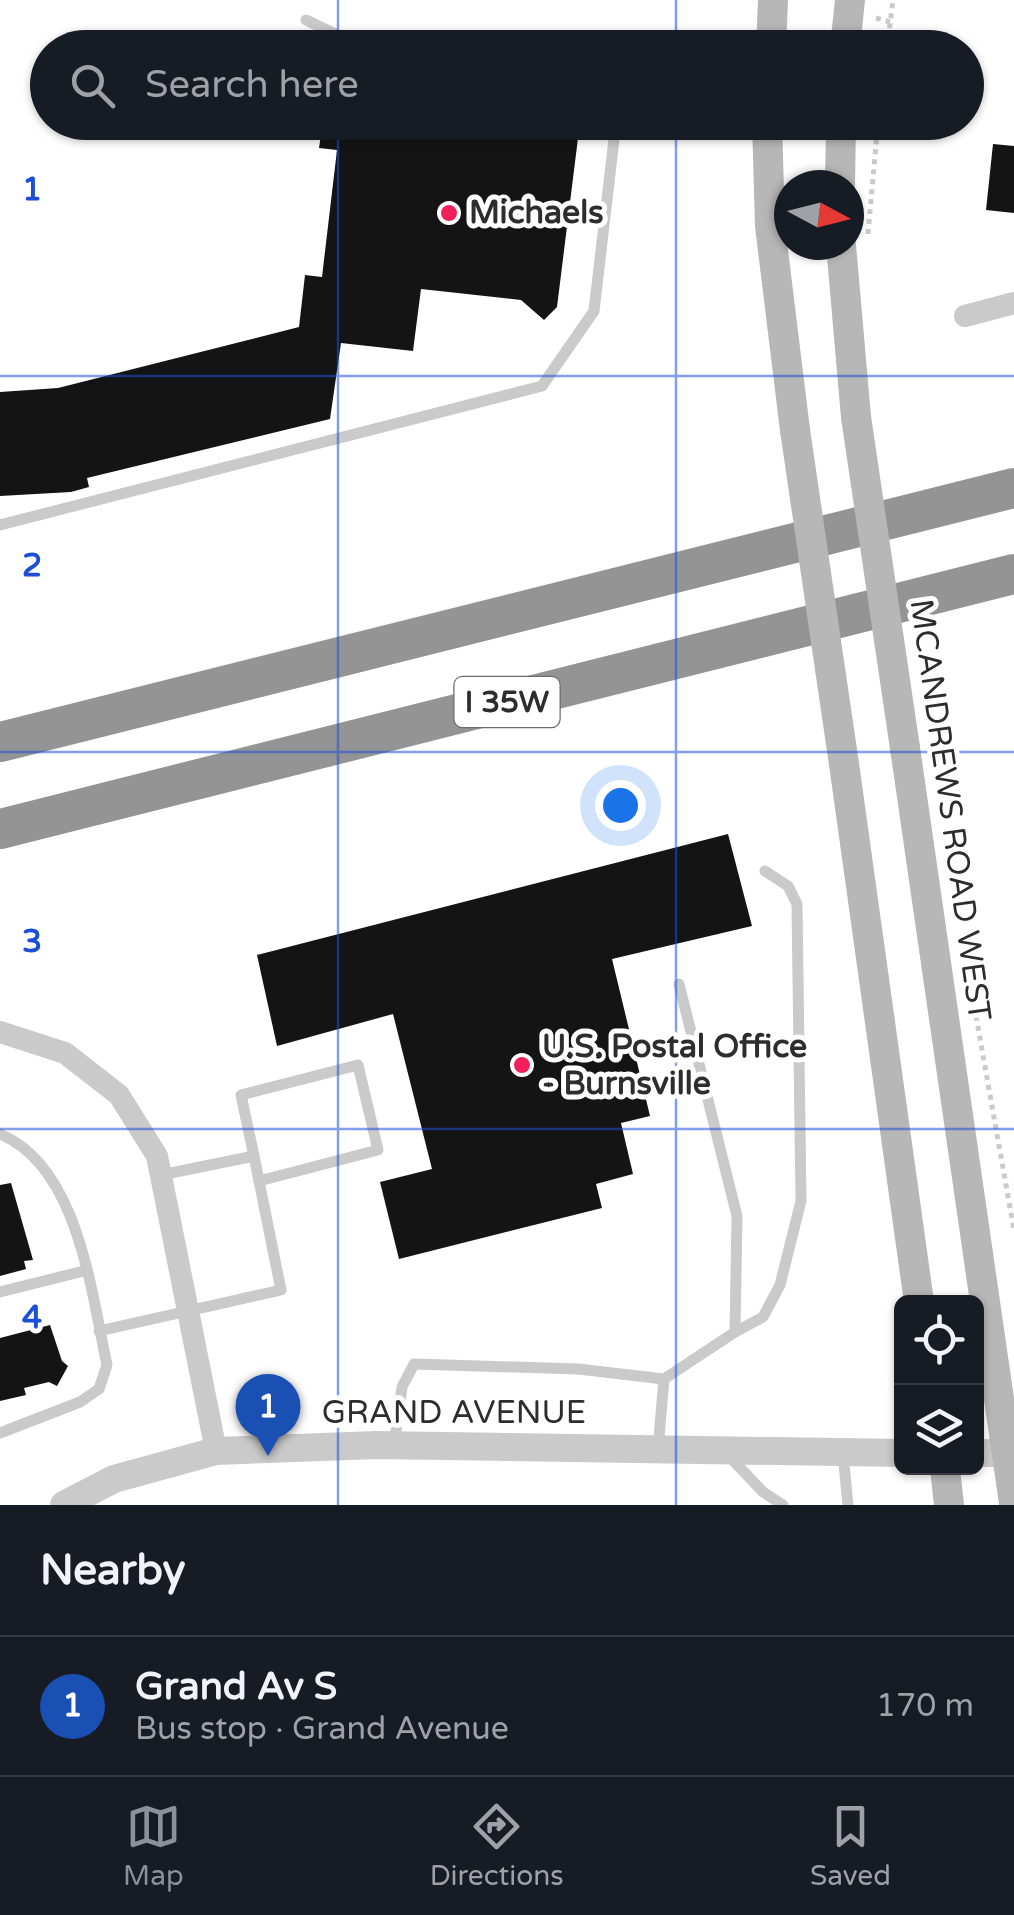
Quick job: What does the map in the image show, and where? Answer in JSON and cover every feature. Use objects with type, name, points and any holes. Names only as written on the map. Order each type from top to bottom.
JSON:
[{"type":"highway","name":"I 35W","points":[[0,742],[1014,488]]},
{"type":"highway","name":"I 35W","points":[[0,829],[1014,574]]},
{"type":"main road","points":[[771,30],[773,0]]},
{"type":"main road","points":[[848,30],[850,0]]},
{"type":"main road","points":[[768,140],[770,226],[795,430],[919,1295]]},
{"type":"main road","points":[[840,170],[841,140]]},
{"type":"main road","name":"MCANDREWS ROAD WEST","points":[[842,260],[856,417],[1014,1503]]},
{"type":"main road","points":[[946,1475],[949,1505]]},
{"type":"street","points":[[965,316],[1014,303]]},
{"type":"street","points":[[0,1032],[66,1052],[119,1095],[157,1156],[216,1451]]},
{"type":"street","name":"GRAND AVENUE","points":[[64,1505],[114,1479],[216,1451],[394,1446],[894,1453]]},
{"type":"street","points":[[984,1454],[1009,1453]]},
{"type":"lane","points":[[306,20],[327,30]]},
{"type":"lane","points":[[0,526],[542,386],[594,310],[614,140]]},
{"type":"lane","points":[[394,1446],[402,1387],[414,1364],[578,1369],[664,1379],[763,1317],[780,1285],[801,1201],[797,904],[788,886],[765,871]]},
{"type":"lane","points":[[679,984],[737,1216],[735,1332]]},
{"type":"lane","points":[[100,1330],[281,1290],[240,1095],[358,1065],[378,1150],[259,1181]]},
{"type":"lane","points":[[0,1134],[30,1149],[53,1177],[67,1206],[107,1365],[99,1388],[80,1402],[0,1432]]},
{"type":"lane","points":[[161,1175],[254,1156]]},
{"type":"lane","points":[[0,1292],[84,1270]]},
{"type":"lane","points":[[658,1450],[664,1379]]},
{"type":"lane","points":[[724,1450],[763,1492],[784,1505]]},
{"type":"lane","points":[[842,1452],[848,1505]]},
{"type":"path","points":[[889,30],[892,0]]},
{"type":"building","points":[[320,140],[578,140],[557,307],[544,320],[521,300],[421,289],[413,351],[341,343],[330,419],[87,478],[89,487],[71,492],[0,496],[0,392],[58,388],[299,327],[305,275],[322,277],[337,150],[319,148]]},
{"type":"building","points":[[993,144],[1014,146],[1014,213],[986,210]]},
{"type":"building","points":[[728,834],[752,926],[612,959],[650,1116],[621,1123],[633,1174],[596,1184],[602,1208],[399,1259],[380,1182],[432,1169],[393,1014],[277,1046],[257,955]]},
{"type":"building","points":[[11,1183],[33,1260],[24,1261],[26,1269],[0,1276],[0,1185]]},
{"type":"building","points":[[50,1325],[62,1361],[68,1366],[57,1386],[49,1382],[24,1388],[26,1395],[0,1401],[0,1338]]},
{"type":"place","name":"Michaels","points":[[449,213]]},
{"type":"place","name":"U.S. Postal Office - Burnsville","points":[[522,1065]]},
{"type":"place","name":"Grand Av S","points":[[268,1456]]}]
